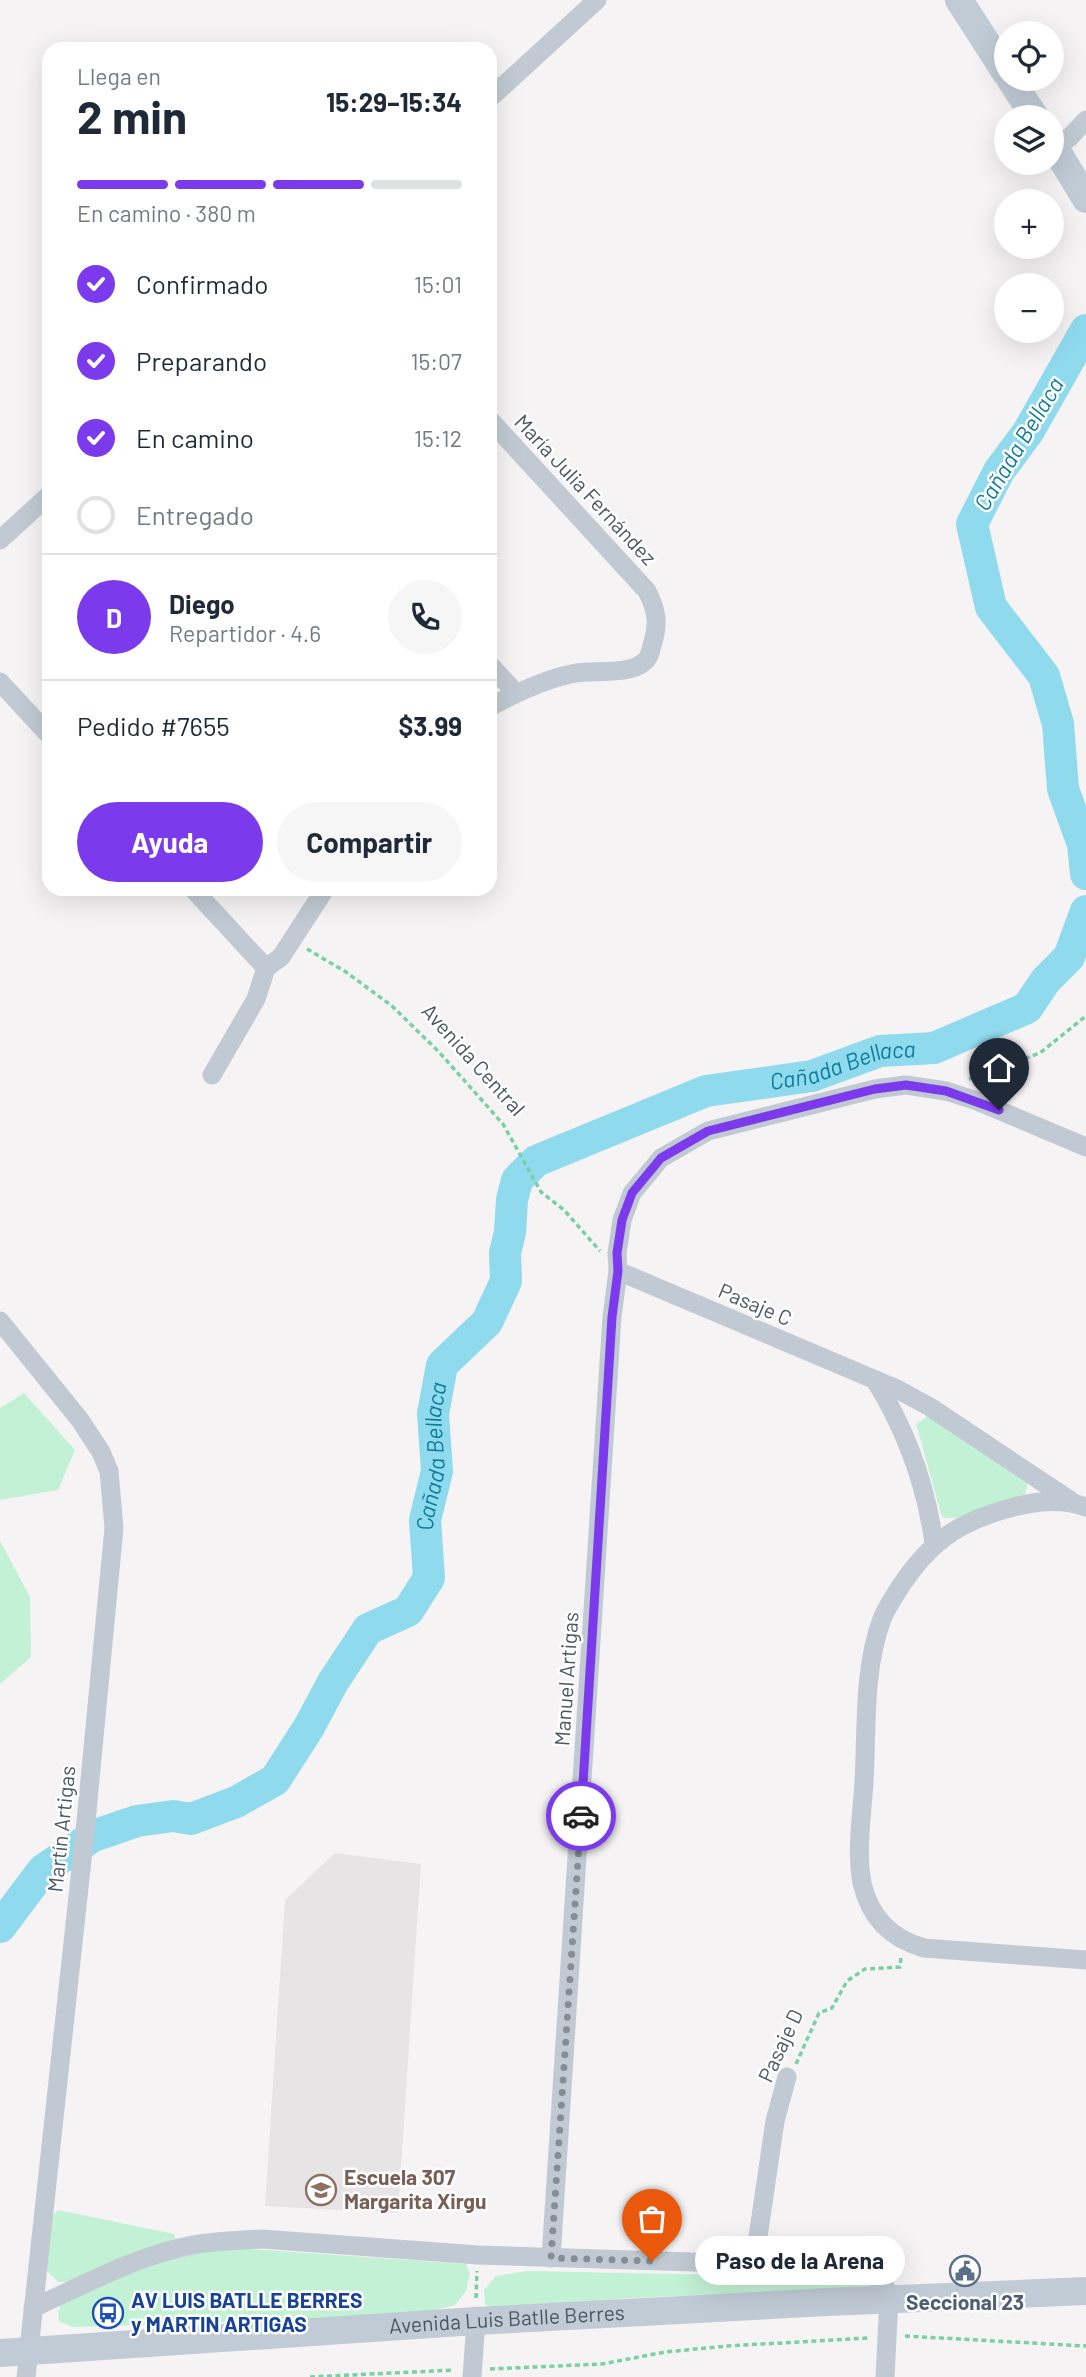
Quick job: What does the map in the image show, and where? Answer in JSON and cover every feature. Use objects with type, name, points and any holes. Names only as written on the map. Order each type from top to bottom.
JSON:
[{"type":"main road","points":[[959,0],[994,54]]},
{"type":"main road","points":[[1064,163],[1086,199]]},
{"type":"main road","name":"Avenida Luis Batlle Berres","points":[[0,2353],[28,2364],[476,2322],[1086,2291]]},
{"type":"main road","name":"Avenida Luis Batlle Berres","points":[[1020,2293],[1086,2298]]},
{"type":"street","points":[[497,92],[597,0]]},
{"type":"street","points":[[1064,140],[1086,120]]},
{"type":"street","name":"María Julia Fernández","points":[[497,428],[646,591],[656,610],[655,634],[650,653],[644,662],[623,670],[575,673],[516,694]]},
{"type":"street","points":[[0,540],[42,501]]},
{"type":"street","points":[[497,673],[516,694],[497,704]]},
{"type":"street","points":[[0,682],[42,727]]},
{"type":"street","points":[[200,896],[267,968]]},
{"type":"street","points":[[212,1075],[256,999],[267,968],[281,957],[320,896]]},
{"type":"street","name":"Manuel Artigas","points":[[551,2258],[612,1317],[622,1220],[632,1193],[661,1158],[708,1131],[875,1089],[906,1085],[946,1091],[977,1101],[1086,1147]]},
{"type":"street","name":"Pasaje C","points":[[618,1271],[875,1380],[930,1407],[1079,1504]]},
{"type":"street","name":"Martín Artigas","points":[[0,1321],[80,1420],[101,1452],[109,1471],[114,1528],[85,1832],[28,2364]]},
{"type":"street","points":[[875,1380],[903,1430],[911,1452],[931,1518],[934,1543]]},
{"type":"street","points":[[1079,1504],[1042,1502],[993,1513],[952,1531],[934,1543],[912,1569],[883,1618],[873,1650],[860,1845],[862,1884],[883,1926],[902,1941],[924,1948],[1086,1960]]},
{"type":"street","name":"Pasaje D","points":[[754,2264],[775,2121],[787,2077]]},
{"type":"street","points":[[33,2308],[146,2259],[191,2246],[228,2241],[262,2239],[478,2255],[754,2264],[865,2274],[881,2279],[889,2299],[886,2377]]},
{"type":"street","points":[[472,2373],[476,2322]]},
{"type":"path","name":"Avenida Central","points":[[292,940],[346,972],[392,1006],[439,1052],[503,1124],[541,1192],[564,1210],[618,1271]]},
{"type":"path","points":[[946,1091],[1014,1061],[1040,1053],[1086,1016]]},
{"type":"path","name":"Pasaje D","points":[[787,2077],[799,2060],[819,2014],[832,2008],[847,1981],[860,1971],[900,1966],[902,1941]]},
{"type":"path","points":[[476,2322],[478,2255]]},
{"type":"path","points":[[310,2377],[472,2373],[602,2364],[665,2352],[727,2346],[887,2337],[922,2336],[1086,2346]]},
{"type":"shaded area","points":[[335,1853],[421,1864],[398,2213],[265,2206],[285,1900]]},
{"type":"green space","points":[[24,1393],[75,1450],[58,1490],[0,1500],[0,1408]]},
{"type":"green space","points":[[927,1417],[933,1418],[1028,1482],[1025,1494],[971,1514],[942,1517],[916,1424]]},
{"type":"green space","points":[[0,1541],[30,1597],[31,1657],[0,1684]]},
{"type":"green space","points":[[58,2210],[174,2234],[176,2242],[66,2282],[58,2282],[47,2271],[52,2217]]},
{"type":"green space","points":[[235,2248],[466,2264],[470,2273],[466,2291],[455,2305],[431,2311],[343,2318],[72,2327],[59,2321],[58,2311],[62,2303],[78,2294],[171,2258]]},
{"type":"green space","points":[[527,2271],[821,2277],[869,2281],[871,2285],[856,2288],[629,2298],[493,2310],[485,2304],[484,2290],[496,2276]]},
{"type":"waterway","name":"Cañada Bellaca","points":[[1086,330],[1028,432],[999,471],[972,524],[991,607],[1044,676],[1058,724],[1063,789],[1083,844],[1086,874]]},
{"type":"waterway","name":"Cañada Bellaca","points":[[0,1927],[43,1870],[93,1836],[137,1821],[173,1816],[191,1819],[236,1802],[275,1780],[368,1629],[408,1611],[429,1578],[425,1520],[437,1471],[433,1414],[442,1365],[487,1322],[506,1281],[505,1253],[510,1232],[512,1200],[517,1180],[536,1161],[706,1091],[812,1076],[880,1051],[934,1048],[1027,1008],[1046,980],[1069,957],[1086,911]]},
{"type":"way so far","points":[[581,1816],[551,2258],[652,2261]]},
{"type":"place","name":"Escuela 307 Margarita Xirgu","points":[[321,2190]]},
{"type":"place","name":"Paso de la Arena","points":[[652,2261]]},
{"type":"place","name":"Seccional 23","points":[[965,2271]]},
{"type":"place","name":"AV LUIS BATLLE BERRES y MARTIN ARTIGAS","points":[[108,2313]]},
{"type":"route","points":[[581,1816],[612,1317],[618,1271],[617,1253],[622,1220],[632,1193],[661,1158],[708,1131],[875,1089],[906,1085],[946,1091],[999,1110]]}]
